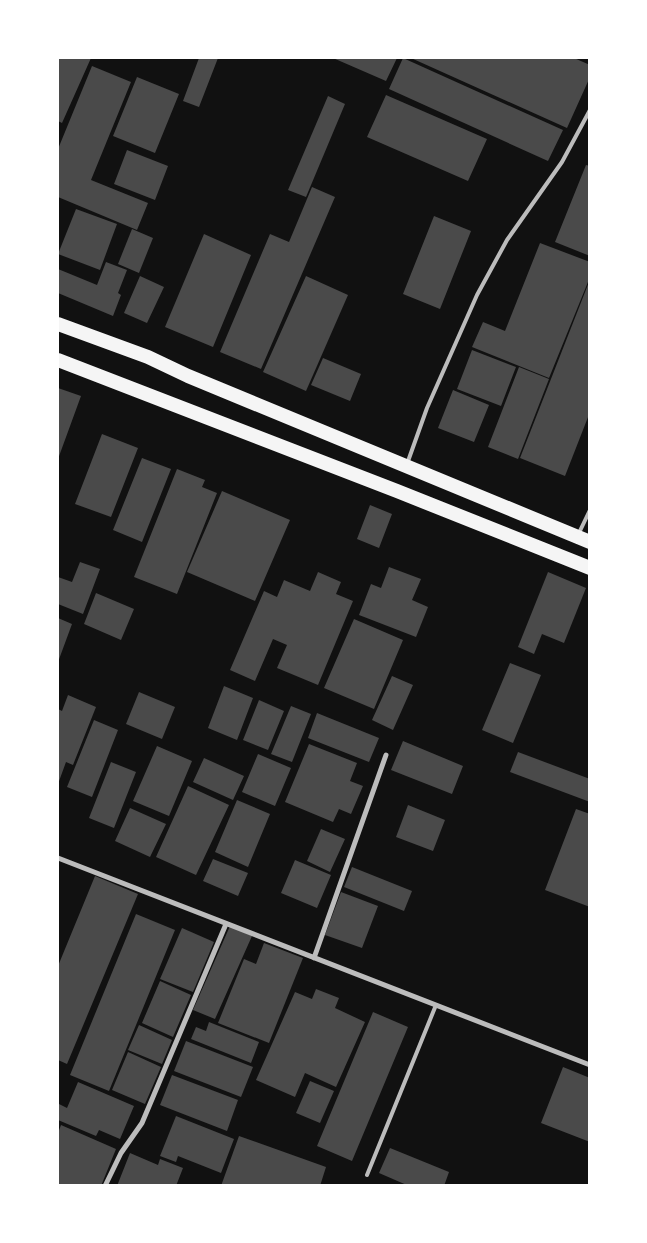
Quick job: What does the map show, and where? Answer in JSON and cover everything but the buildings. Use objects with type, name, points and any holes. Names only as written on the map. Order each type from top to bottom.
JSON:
[{"type":"highway","points":[[58,324],[148,357],[188,376],[584,540]]},
{"type":"highway","points":[[58,360],[590,568]]},
{"type":"street","points":[[314,958],[386,755]]},
{"type":"street","points":[[58,858],[590,1065]]},
{"type":"street","points":[[105,1186],[121,1153],[142,1123],[226,924]]},
{"type":"lane","points":[[406,466],[427,408],[477,295],[507,240],[562,162],[590,110]]},
{"type":"lane","points":[[584,540],[590,510]]},
{"type":"lane","points":[[367,1175],[436,1005]]}]
